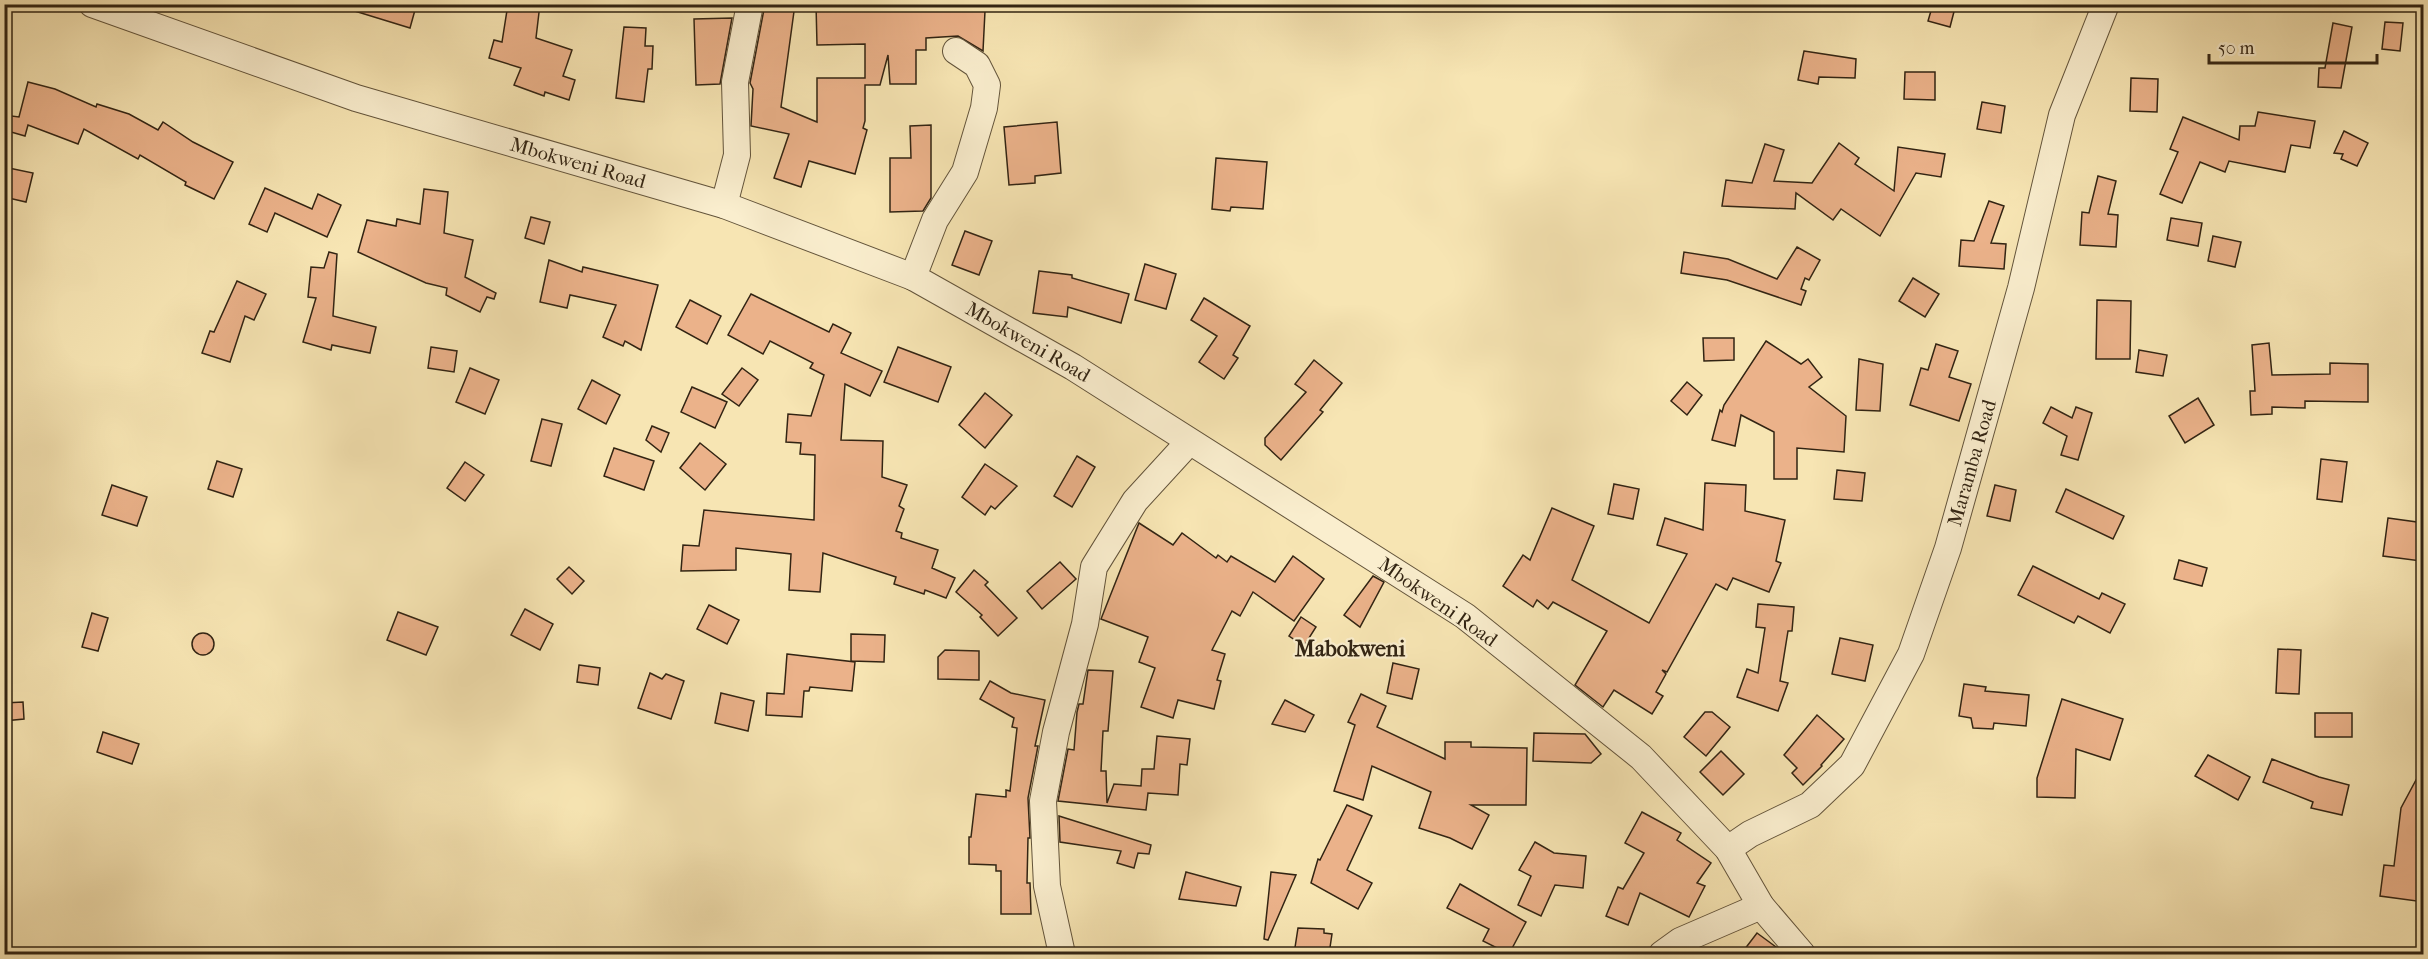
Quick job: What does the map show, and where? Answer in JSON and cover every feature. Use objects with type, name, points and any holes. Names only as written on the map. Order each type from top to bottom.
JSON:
[{"type":"street","name":"Mbokweni Road","points":[[92,4],[356,98],[724,205],[913,277],[1074,367],[1465,616],[1641,757],[1728,849],[1761,906],[1802,954]]},
{"type":"street","points":[[724,205],[737,155],[735,82],[750,4]]},
{"type":"street","name":"Maramba Road","points":[[1728,849],[1750,834],[1810,805],[1852,765],[1911,654],[1952,537],[2021,288],[2062,115],[2106,4]]},
{"type":"street","points":[[913,277],[935,220],[965,172],[984,108],[987,85],[977,65],[956,51]]},
{"type":"street","points":[[1062,954],[1047,886],[1043,801],[1056,732],[1085,624],[1094,567],[1135,501],[1189,442]]},
{"type":"street","points":[[1662,954],[1680,941],[1761,906]]},
{"type":"building","points":[[349,4],[396,4],[415,10],[410,28],[348,9]]},
{"type":"building","points":[[508,4],[540,4],[536,38],[572,50],[563,76],[575,80],[569,100],[545,92],[544,96],[514,85],[521,68],[489,58],[494,40],[502,42]]},
{"type":"building","points":[[765,4],[795,4],[781,107],[817,122],[817,78],[865,78],[865,44],[817,45],[816,4],[906,4],[906,9],[985,11],[983,51],[958,36],[926,38],[926,50],[916,50],[916,84],[890,84],[888,55],[880,85],[865,85],[863,128],[867,130],[855,174],[809,161],[801,187],[774,178],[789,134],[751,126],[753,89],[750,83]]},
{"type":"building","points":[[1933,4],[1956,4],[1950,27],[1928,21]]},
{"type":"building","points":[[732,18],[720,84],[696,85],[694,19]]},
{"type":"building","points":[[2385,22],[2403,23],[2400,51],[2382,49]]},
{"type":"building","points":[[2333,23],[2352,27],[2341,88],[2318,87],[2319,68],[2325,68]]},
{"type":"building","points":[[624,27],[646,28],[645,46],[653,46],[652,69],[648,69],[644,102],[616,98]]},
{"type":"building","points":[[1804,51],[1856,59],[1855,78],[1819,77],[1818,84],[1798,80]]},
{"type":"building","points":[[1905,72],[1935,72],[1935,100],[1904,99]]},
{"type":"building","points":[[2131,78],[2158,79],[2157,112],[2130,111]]},
{"type":"building","points":[[28,82],[55,89],[96,107],[97,104],[129,114],[158,130],[163,122],[193,142],[233,162],[214,199],[185,185],[186,182],[140,155],[138,159],[84,129],[78,144],[28,125],[25,136],[4,130],[4,115],[19,117]]},
{"type":"building","points":[[1982,102],[2005,106],[2001,133],[1977,129]]},
{"type":"building","points":[[2258,112],[2315,121],[2310,148],[2291,145],[2285,172],[2229,161],[2225,172],[2200,162],[2182,203],[2160,194],[2178,152],[2170,149],[2183,117],[2239,140],[2240,126],[2255,126]]},
{"type":"building","points":[[1057,122],[1061,173],[1035,176],[1035,183],[1009,185],[1004,127]]},
{"type":"building","points":[[931,125],[931,198],[923,211],[890,212],[890,158],[911,158],[910,126]]},
{"type":"building","points":[[2344,131],[2368,143],[2357,166],[2341,159],[2343,154],[2334,153]]},
{"type":"building","points":[[1839,143],[1859,158],[1855,164],[1894,191],[1898,147],[1945,154],[1941,177],[1916,173],[1880,236],[1841,209],[1833,220],[1796,193],[1795,209],[1722,206],[1726,180],[1752,183],[1765,144],[1784,150],[1774,181],[1812,183]]},
{"type":"building","points":[[1216,158],[1267,162],[1263,209],[1231,207],[1230,211],[1212,209]]},
{"type":"building","points":[[4,167],[33,173],[26,202],[4,197]]},
{"type":"building","points":[[2098,176],[2116,181],[2108,214],[2118,215],[2116,247],[2080,245],[2082,212],[2089,213]]},
{"type":"building","points":[[265,188],[312,209],[318,194],[341,205],[327,237],[275,213],[267,232],[249,224]]},
{"type":"building","points":[[424,189],[448,192],[444,233],[473,240],[465,277],[496,293],[494,299],[487,297],[480,312],[446,295],[447,288],[426,283],[358,252],[367,220],[396,226],[397,219],[420,224]]},
{"type":"building","points":[[1989,201],[2004,206],[1991,243],[2006,244],[2004,269],[1959,266],[1961,240],[1974,241]]},
{"type":"building","points":[[531,217],[550,222],[544,244],[525,238]]},
{"type":"building","points":[[2171,218],[2202,223],[2198,246],[2167,240]]},
{"type":"building","points":[[965,231],[992,241],[979,275],[952,265]]},
{"type":"building","points":[[2213,236],[2241,242],[2235,267],[2208,261]]},
{"type":"building","points":[[1797,247],[1820,260],[1809,280],[1805,278],[1801,289],[1806,291],[1801,305],[1727,280],[1681,273],[1684,252],[1728,259],[1777,279]]},
{"type":"building","points":[[329,252],[337,254],[333,316],[376,327],[370,353],[332,345],[331,350],[303,342],[316,298],[308,297],[311,267],[324,268]]},
{"type":"building","points":[[549,260],[582,272],[583,267],[658,285],[641,350],[625,341],[623,346],[603,337],[616,305],[570,295],[567,308],[540,302]]},
{"type":"building","points":[[1145,264],[1176,274],[1166,309],[1135,300]]},
{"type":"building","points":[[1039,271],[1072,275],[1072,278],[1129,294],[1121,323],[1068,307],[1067,317],[1033,313]]},
{"type":"building","points":[[1913,278],[1939,294],[1925,317],[1899,301]]},
{"type":"building","points":[[237,281],[266,294],[254,320],[245,316],[230,362],[202,353],[210,331],[214,332]]},
{"type":"building","points":[[751,294],[829,332],[833,324],[851,333],[841,353],[882,371],[870,396],[845,384],[841,440],[883,441],[882,477],[907,485],[899,506],[904,509],[896,531],[902,533],[901,538],[938,550],[932,568],[955,578],[946,598],[925,590],[924,594],[894,584],[896,577],[823,553],[820,592],[789,590],[791,554],[736,548],[736,570],[681,571],[683,545],[699,546],[704,510],[814,520],[815,455],[800,454],[801,443],[786,442],[788,414],[811,416],[824,375],[810,368],[813,363],[770,341],[763,354],[728,335]]},
{"type":"building","points":[[1204,298],[1250,326],[1233,355],[1238,358],[1224,379],[1199,362],[1217,336],[1191,320]]},
{"type":"building","points":[[690,300],[721,316],[707,344],[676,327]]},
{"type":"building","points":[[2097,300],[2131,301],[2130,359],[2096,359]]},
{"type":"building","points":[[1703,338],[1734,338],[1734,360],[1704,361]]},
{"type":"building","points":[[1766,341],[1801,364],[1808,359],[1822,377],[1809,387],[1846,416],[1844,452],[1797,448],[1797,479],[1774,479],[1774,432],[1741,415],[1735,446],[1712,440],[1720,410],[1722,412],[1724,405]]},
{"type":"building","points":[[2269,343],[2272,375],[2330,374],[2330,363],[2368,364],[2368,402],[2305,401],[2305,408],[2272,407],[2272,414],[2251,415],[2250,391],[2255,391],[2252,345]]},
{"type":"building","points":[[1936,344],[1958,351],[1949,377],[1971,384],[1959,421],[1910,405],[1921,368],[1928,370]]},
{"type":"building","points":[[431,347],[457,351],[454,372],[428,368]]},
{"type":"building","points":[[898,347],[951,367],[938,402],[884,382]]},
{"type":"building","points":[[2139,350],[2167,355],[2163,376],[2136,372]]},
{"type":"building","points":[[1859,359],[1883,364],[1880,411],[1856,410]]},
{"type":"building","points":[[1314,360],[1342,383],[1320,410],[1323,412],[1281,460],[1265,445],[1265,438],[1306,392],[1295,384]]},
{"type":"building","points":[[470,368],[499,380],[485,414],[456,402]]},
{"type":"building","points":[[742,368],[758,380],[739,406],[722,394]]},
{"type":"building","points":[[592,380],[620,395],[606,424],[578,409]]},
{"type":"building","points":[[1687,382],[1702,395],[1687,415],[1671,401]]},
{"type":"building","points":[[692,387],[727,402],[715,428],[681,412]]},
{"type":"building","points":[[985,393],[1012,415],[985,448],[959,425]]},
{"type":"building","points":[[2198,398],[2214,425],[2185,443],[2169,416]]},
{"type":"building","points":[[2051,407],[2072,418],[2076,407],[2092,413],[2078,460],[2061,455],[2067,436],[2043,423]]},
{"type":"building","points":[[542,419],[562,424],[551,466],[531,461]]},
{"type":"building","points":[[652,426],[669,433],[661,452],[646,440]]},
{"type":"building","points":[[700,443],[726,464],[705,490],[680,468]]},
{"type":"building","points":[[614,448],[654,461],[644,490],[604,476]]},
{"type":"building","points":[[1077,456],[1095,467],[1072,507],[1054,496]]},
{"type":"building","points":[[2321,459],[2347,462],[2342,502],[2317,499]]},
{"type":"building","points":[[217,461],[242,469],[233,497],[208,489]]},
{"type":"building","points":[[465,462],[484,475],[465,501],[447,488]]},
{"type":"building","points":[[985,464],[1017,486],[995,509],[991,506],[985,515],[962,497]]},
{"type":"building","points":[[1837,470],[1865,473],[1862,501],[1834,499]]},
{"type":"building","points":[[1705,483],[1746,485],[1745,511],[1785,520],[1776,561],[1781,563],[1769,592],[1733,578],[1727,590],[1716,584],[1667,672],[1662,670],[1666,674],[1656,692],[1663,696],[1652,714],[1614,690],[1603,707],[1575,685],[1607,631],[1553,602],[1548,609],[1537,600],[1533,607],[1503,586],[1523,555],[1530,560],[1552,508],[1594,526],[1572,580],[1649,623],[1687,554],[1657,545],[1665,518],[1703,530]]},
{"type":"building","points":[[1614,484],[1639,489],[1633,519],[1608,514]]},
{"type":"building","points":[[112,485],[147,497],[137,526],[102,515]]},
{"type":"building","points":[[1995,485],[2016,490],[2010,521],[1987,516]]},
{"type":"building","points":[[2066,489],[2124,516],[2113,539],[2056,512]]},
{"type":"building","points":[[2388,518],[2424,523],[2421,561],[2383,556]]},
{"type":"building","points":[[1139,523],[1173,545],[1182,533],[1216,558],[1218,555],[1227,562],[1231,556],[1275,582],[1293,556],[1324,579],[1294,621],[1253,592],[1240,616],[1232,611],[1212,650],[1225,654],[1217,680],[1221,681],[1214,709],[1178,700],[1173,718],[1141,707],[1155,668],[1139,662],[1148,637],[1101,619]]},
{"type":"building","points":[[2179,560],[2207,568],[2202,586],[2174,579]]},
{"type":"building","points":[[1060,562],[1076,579],[1042,609],[1027,591]]},
{"type":"building","points":[[2033,566],[2099,599],[2102,593],[2125,604],[2110,633],[2078,616],[2074,623],[2018,595]]},
{"type":"building","points":[[569,567],[584,581],[572,594],[557,579]]},
{"type":"building","points":[[974,570],[988,582],[985,585],[1017,618],[998,636],[980,617],[982,615],[956,592]]},
{"type":"building","points":[[1373,576],[1384,582],[1360,627],[1344,615]]},
{"type":"building","points":[[1758,604],[1794,607],[1792,631],[1788,631],[1780,681],[1788,683],[1778,711],[1737,697],[1747,669],[1758,673],[1765,628],[1756,627]]},
{"type":"building","points":[[709,605],[739,620],[727,644],[697,629]]},
{"type":"building","points":[[525,609],[553,624],[540,650],[511,635]]},
{"type":"building","points":[[398,612],[438,627],[426,655],[387,640]]},
{"type":"building","points":[[92,613],[108,618],[98,651],[82,647]]},
{"type":"building","points":[[1301,617],[1316,627],[1304,646],[1289,636]]},
{"type":"building","points":[[203,633],[211,636],[214,644],[211,652],[203,655],[195,652],[192,644],[195,636]]},
{"type":"building","points":[[851,634],[885,635],[884,662],[851,661]]},
{"type":"building","points":[[1840,638],[1873,645],[1865,681],[1832,674]]},
{"type":"building","points":[[2278,649],[2301,650],[2299,694],[2276,693]]},
{"type":"building","points":[[945,650],[979,651],[979,680],[938,679],[938,657]]},
{"type":"building","points":[[787,654],[855,662],[852,691],[810,687],[809,691],[804,691],[802,717],[766,715],[767,693],[784,694]]},
{"type":"building","points":[[1393,663],[1419,669],[1412,699],[1387,693]]},
{"type":"building","points":[[579,665],[600,668],[598,685],[577,682]]},
{"type":"building","points":[[1088,670],[1113,671],[1108,731],[1103,731],[1101,771],[1106,771],[1107,803],[1114,784],[1141,786],[1142,769],[1154,769],[1157,736],[1190,739],[1187,765],[1180,764],[1178,795],[1148,793],[1146,810],[1058,801],[1068,749],[1074,750],[1077,712],[1079,704],[1083,704]]},
{"type":"building","points":[[650,673],[662,679],[666,674],[684,681],[671,719],[638,708]]},
{"type":"building","points":[[990,681],[1011,693],[1045,700],[1035,746],[1038,746],[1028,798],[1030,838],[1028,838],[1027,883],[1030,883],[1031,914],[1001,914],[1001,871],[996,871],[996,865],[969,864],[969,837],[971,837],[976,794],[1006,797],[1006,790],[1010,791],[1017,728],[1012,727],[1014,718],[980,699]]},
{"type":"building","points":[[1964,684],[1986,687],[1985,691],[2029,695],[2026,726],[1994,723],[1993,729],[1973,728],[1971,718],[1959,716]]},
{"type":"building","points":[[721,693],[754,701],[748,731],[715,723]]},
{"type":"building","points":[[1361,694],[1386,706],[1377,727],[1445,759],[1445,742],[1471,742],[1471,747],[1527,748],[1526,805],[1471,805],[1489,815],[1472,849],[1450,838],[1419,828],[1431,792],[1372,766],[1363,800],[1334,791],[1355,725],[1348,722]]},
{"type":"building","points":[[2062,699],[2123,719],[2110,760],[2076,749],[2075,798],[2037,797],[2037,778]]},
{"type":"building","points":[[1285,700],[1314,715],[1305,732],[1272,724]]},
{"type":"building","points":[[23,702],[24,719],[4,721],[4,703]]},
{"type":"building","points":[[1705,712],[1712,712],[1730,727],[1706,756],[1684,737]]},
{"type":"building","points":[[2315,713],[2352,713],[2352,737],[2315,737]]},
{"type":"building","points":[[1817,715],[1844,739],[1803,785],[1792,773],[1797,768],[1784,755]]},
{"type":"building","points":[[103,732],[139,744],[132,764],[97,752]]},
{"type":"building","points":[[1534,733],[1585,734],[1601,754],[1591,763],[1533,761]]},
{"type":"building","points":[[1721,751],[1744,774],[1723,795],[1700,772]]},
{"type":"building","points":[[2208,755],[2250,777],[2238,800],[2195,776]]},
{"type":"building","points":[[2272,759],[2319,777],[2349,785],[2342,815],[2311,808],[2313,802],[2263,782]]},
{"type":"building","points":[[2424,765],[2424,902],[2380,896],[2384,865],[2394,866],[2401,808]]},
{"type":"building","points":[[1347,805],[1372,816],[1347,870],[1372,883],[1358,909],[1311,883],[1318,859],[1320,860]]},
{"type":"building","points":[[1642,812],[1681,833],[1677,840],[1711,863],[1697,883],[1705,886],[1689,917],[1640,893],[1628,925],[1606,916],[1618,887],[1623,889],[1644,853],[1625,843]]},
{"type":"building","points":[[1059,816],[1151,845],[1149,854],[1138,853],[1134,868],[1117,863],[1121,851],[1060,842]]},
{"type":"building","points":[[1535,842],[1554,853],[1586,856],[1583,888],[1555,885],[1541,916],[1518,905],[1531,876],[1519,870]]},
{"type":"building","points":[[1186,872],[1241,887],[1236,906],[1179,899]]},
{"type":"building","points":[[1271,872],[1296,875],[1268,940],[1264,939]]},
{"type":"building","points":[[1460,884],[1526,922],[1509,954],[1483,941],[1489,929],[1447,908]]},
{"type":"building","points":[[1298,928],[1324,929],[1324,933],[1332,934],[1329,954],[1294,954]]},
{"type":"building","points":[[1757,933],[1776,947],[1783,954],[1741,954]]},
{"type":"district","name":"Mabokweni","points":[[1350,649]]}]
